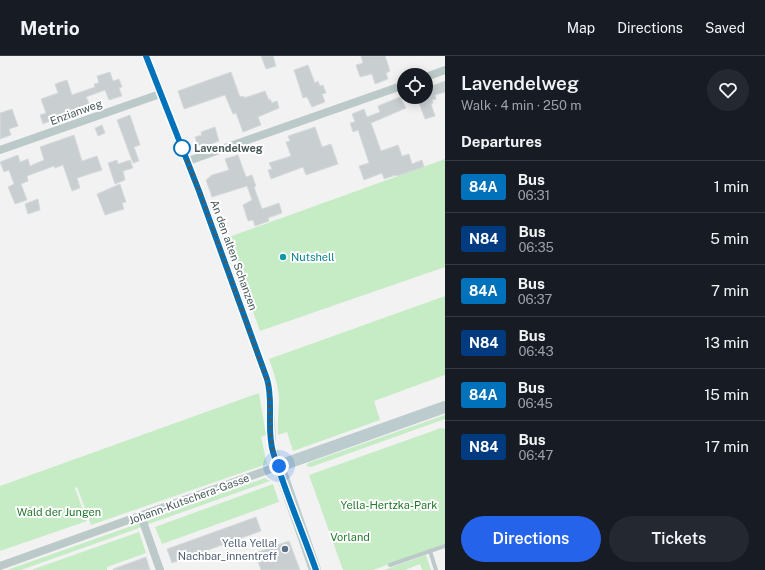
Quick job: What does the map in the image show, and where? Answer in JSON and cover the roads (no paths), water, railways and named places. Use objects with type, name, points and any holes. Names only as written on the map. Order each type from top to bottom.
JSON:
[{"type":"street","name":"An den alten Schanzen","points":[[146,56],[188,161],[269,386],[272,447],[279,466]]},
{"type":"street","points":[[433,74],[445,70]]},
{"type":"street","points":[[188,161],[397,86]]},
{"type":"street","name":"Enzianweg","points":[[0,150],[160,94]]},
{"type":"street","name":"Johann-Kutschera-Gasse","points":[[0,566],[445,407]]},
{"type":"street","points":[[279,466],[316,570]]},
{"type":"street","points":[[141,516],[160,570]]},
{"type":"lane","points":[[390,566],[445,546]]},
{"type":"lane","points":[[430,551],[436,570]]},
{"type":"place","name":"Lavendelweg","points":[[182,148]]},
{"type":"place","name":"Nutshell","points":[[283,257]]},
{"type":"place","name":"Yella Yella! Nachbar_innentreff","points":[[285,549]]},
{"type":"park label","name":"Yella-Hertzka-Park","points":[[389,505]]},
{"type":"park label","name":"Wald der Jungen","points":[[59,512]]},
{"type":"park label","name":"Vorland","points":[[350,537]]}]
